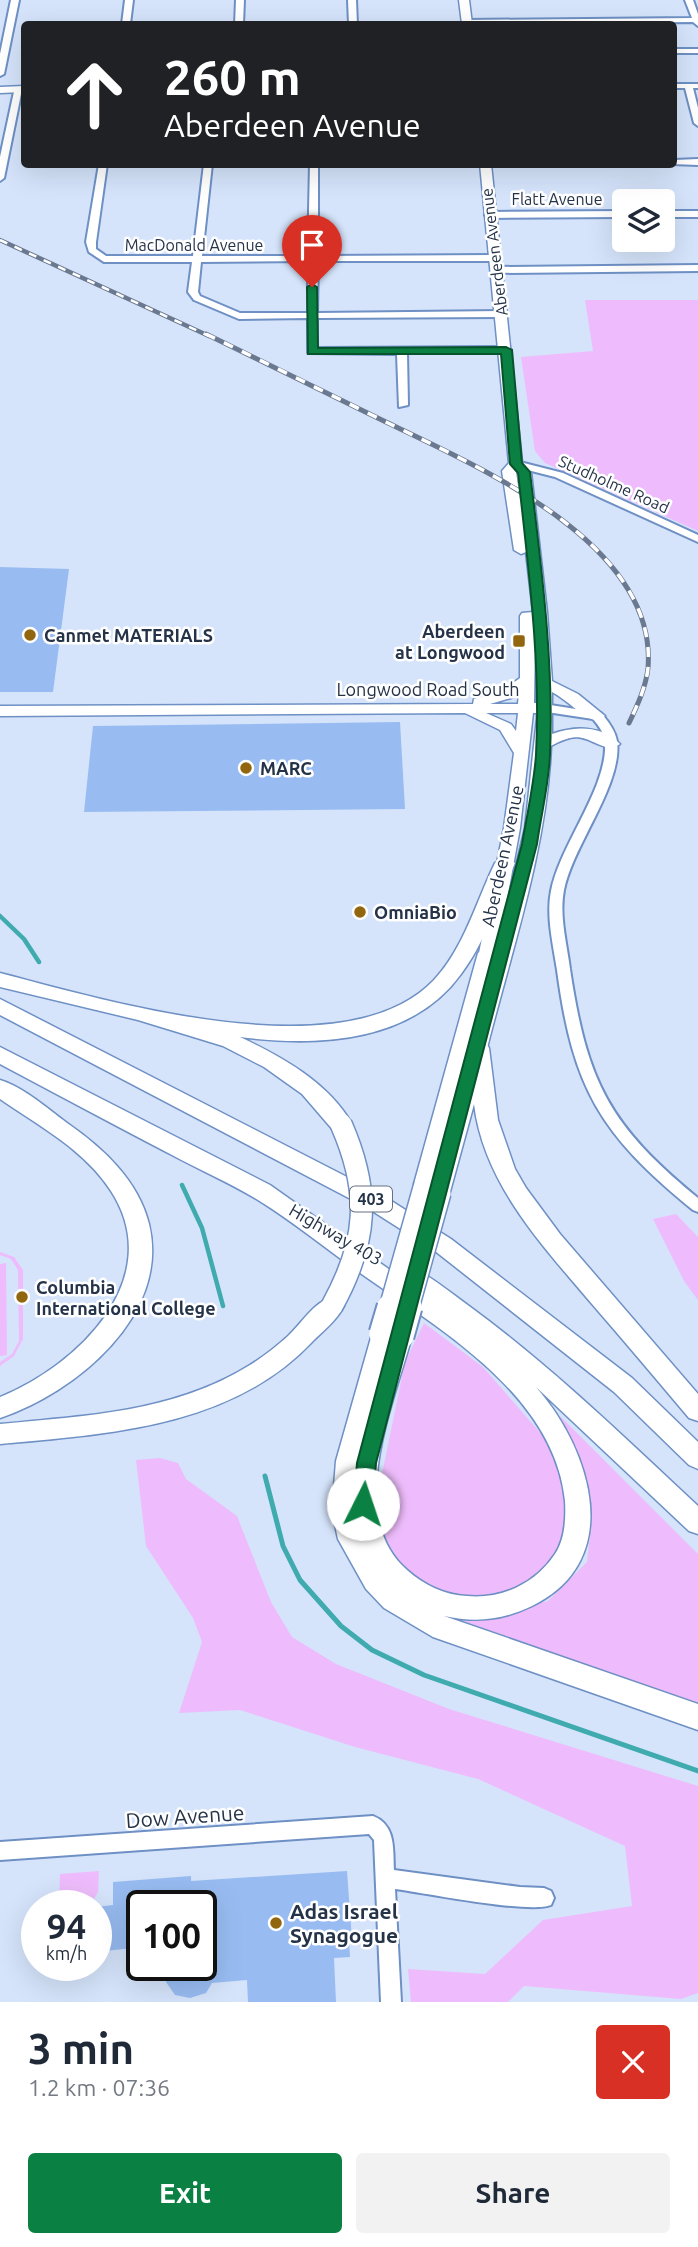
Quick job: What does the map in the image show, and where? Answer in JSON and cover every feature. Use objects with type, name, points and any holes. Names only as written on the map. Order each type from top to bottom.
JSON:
[{"type":"highway","points":[[183,1024],[208,1024],[286,1035],[321,1034],[370,1025],[409,1009],[453,971],[505,863]]},
{"type":"highway","points":[[433,1188],[488,953]]},
{"type":"highway","points":[[0,980],[183,1024],[246,1047],[284,1067],[316,1094],[341,1124],[361,1175],[365,1222],[353,1268],[332,1306],[303,1339],[280,1359],[207,1400],[142,1419],[0,1434]]},
{"type":"highway","name":"403","points":[[0,1006],[374,1201],[443,1245],[623,1385],[698,1458]]},
{"type":"highway","points":[[478,1048],[433,1188],[392,1335],[349,1461],[345,1511],[351,1539],[375,1581],[393,1600],[443,1629],[698,1717]]},
{"type":"highway","points":[[478,1048],[487,1120],[504,1169],[518,1194],[552,1240],[698,1411]]},
{"type":"highway","name":"Highway 403","points":[[0,1055],[262,1191],[356,1243],[432,1291],[554,1387],[698,1523]]},
{"type":"highway","points":[[0,1088],[72,1138],[108,1169],[133,1210],[138,1231],[139,1256],[137,1279],[128,1303],[96,1349],[73,1371],[44,1389],[0,1408]]},
{"type":"highway","points":[[262,1191],[461,1332],[500,1367],[548,1421],[568,1457],[578,1489],[580,1521],[575,1544],[563,1567],[548,1583],[529,1595],[482,1609],[429,1599],[403,1585],[384,1567],[370,1544],[364,1518],[367,1463],[392,1335]]},
{"type":"main road","points":[[464,0],[467,21]]},
{"type":"main road","points":[[0,90],[21,89]]},
{"type":"main road","name":"Aberdeen Avenue","points":[[478,1048],[530,844],[544,743],[543,682],[524,472],[516,464],[485,168]]},
{"type":"main road","name":"Aberdeen Avenue","points":[[488,953],[505,863],[520,753],[526,680],[527,616],[509,471],[516,464]]},
{"type":"main road","points":[[455,708],[506,695],[526,680]]},
{"type":"main road","points":[[543,682],[573,697],[597,716]]},
{"type":"main road","points":[[455,708],[499,722],[511,733],[520,753]]},
{"type":"main road","name":"Longwood Road South","points":[[0,712],[544,708]]},
{"type":"main road","points":[[544,743],[562,733],[578,731],[601,736],[612,744]]},
{"type":"street","points":[[0,74],[15,0]]},
{"type":"street","points":[[126,21],[129,0]]},
{"type":"street","points":[[239,21],[240,0]]},
{"type":"street","points":[[352,0],[354,21]]},
{"type":"street","points":[[677,21],[698,21],[689,0]]},
{"type":"street","points":[[677,51],[698,51]]},
{"type":"street","points":[[677,86],[698,86]]},
{"type":"street","points":[[688,86],[698,123]]},
{"type":"street","points":[[0,178],[21,89]]},
{"type":"street","points":[[677,163],[698,163]]},
{"type":"street","name":"MacDonald Avenue","points":[[102,168],[91,242],[92,250],[104,259],[312,259],[698,268]]},
{"type":"street","points":[[208,168],[194,296],[239,316],[502,314]]},
{"type":"street","points":[[314,168],[312,351],[506,350]]},
{"type":"street","name":"Flatt Avenue","points":[[490,215],[612,214]]},
{"type":"street","points":[[675,214],[698,214]]},
{"type":"street","points":[[402,351],[403,405]]},
{"type":"street","name":"Studholme Road","points":[[516,464],[559,475],[698,539]]},
{"type":"street","name":"Longwood Road South","points":[[544,708],[597,716]]},
{"type":"street","points":[[597,716],[608,732],[612,744],[603,778],[565,863],[557,893],[567,1006],[576,1050],[600,1107],[634,1148],[698,1206]]},
{"type":"street","name":"Dow Avenue","points":[[0,1851],[373,1825],[383,1836],[386,1878]]},
{"type":"street","points":[[391,2002],[386,1878],[544,1898]]},
{"type":"shaded area","points":[[585,300],[698,300],[698,531],[545,463],[535,451],[521,357],[593,351]]},
{"type":"shaded area","points":[[676,1214],[698,1237],[698,1300],[684,1281],[653,1219]]},
{"type":"shaded area","points":[[0,1252],[14,1257],[23,1270],[23,1339],[14,1356],[0,1366],[0,1362],[12,1354],[19,1341],[18,1270],[11,1259],[0,1255]]},
{"type":"shaded area","points":[[6,1263],[7,1355],[0,1356],[0,1264]]},
{"type":"shaded area","points":[[424,1323],[483,1367],[550,1444],[567,1497],[563,1543],[549,1566],[525,1587],[486,1599],[457,1597],[429,1588],[402,1574],[374,1513],[405,1362]]},
{"type":"shaded area","points":[[560,1416],[698,1554],[698,1708],[456,1618],[482,1618],[548,1601],[587,1562],[592,1517],[584,1476]]},
{"type":"shaded area","points":[[160,1458],[178,1463],[186,1479],[237,1516],[271,1602],[292,1637],[336,1664],[449,1709],[698,1786],[698,1993],[681,1999],[524,1986],[508,2002],[411,2002],[408,1969],[485,1974],[543,1920],[632,1906],[625,1846],[478,1779],[355,1747],[240,1710],[179,1713],[202,1642],[193,1618],[146,1546],[136,1460]]},
{"type":"shaded area","points":[[99,1871],[98,1890],[60,1890],[60,1874]]},
{"type":"building","name":"Canmet MATERIALS","points":[[0,567],[69,569],[53,692],[0,692]]},
{"type":"building","name":"MARC","points":[[400,722],[405,809],[84,812],[93,726]]},
{"type":"building","name":"Adas Israel Synagogue","points":[[347,1871],[352,1939],[349,1940],[350,1957],[334,1958],[336,2002],[248,2002],[247,1980],[212,1983],[206,1993],[190,1998],[175,1995],[166,1981],[217,1981],[217,1890],[126,1890],[126,1949],[112,1950],[113,1882],[191,1876],[191,1881]]},
{"type":"waterway","points":[[0,916],[24,939],[39,962]]},
{"type":"waterway","points":[[182,1185],[202,1228],[223,1306]]},
{"type":"waterway","points":[[265,1476],[283,1546],[300,1580],[341,1626],[372,1650],[424,1675],[698,1771]]},
{"type":"railway","points":[[0,240],[209,336]]},
{"type":"railway","points":[[206,334],[468,462],[556,515],[594,547],[624,583],[643,623],[648,668],[643,689],[629,723]]},
{"type":"place","name":"Canmet MATERIALS","points":[[30,635]]},
{"type":"place","name":"Aberdeen at Longwood","points":[[519,641]]},
{"type":"place","name":"MARC","points":[[246,768]]},
{"type":"place","name":"OmniaBio","points":[[360,912]]},
{"type":"place","name":"Columbia International College","points":[[22,1297]]},
{"type":"place","name":"Adas Israel Synagogue","points":[[276,1923]]},
{"type":"route","points":[[312,287],[312,351],[506,350],[516,464],[524,472],[536,577],[545,722],[543,756],[530,844],[367,1463],[363,1504]]}]
